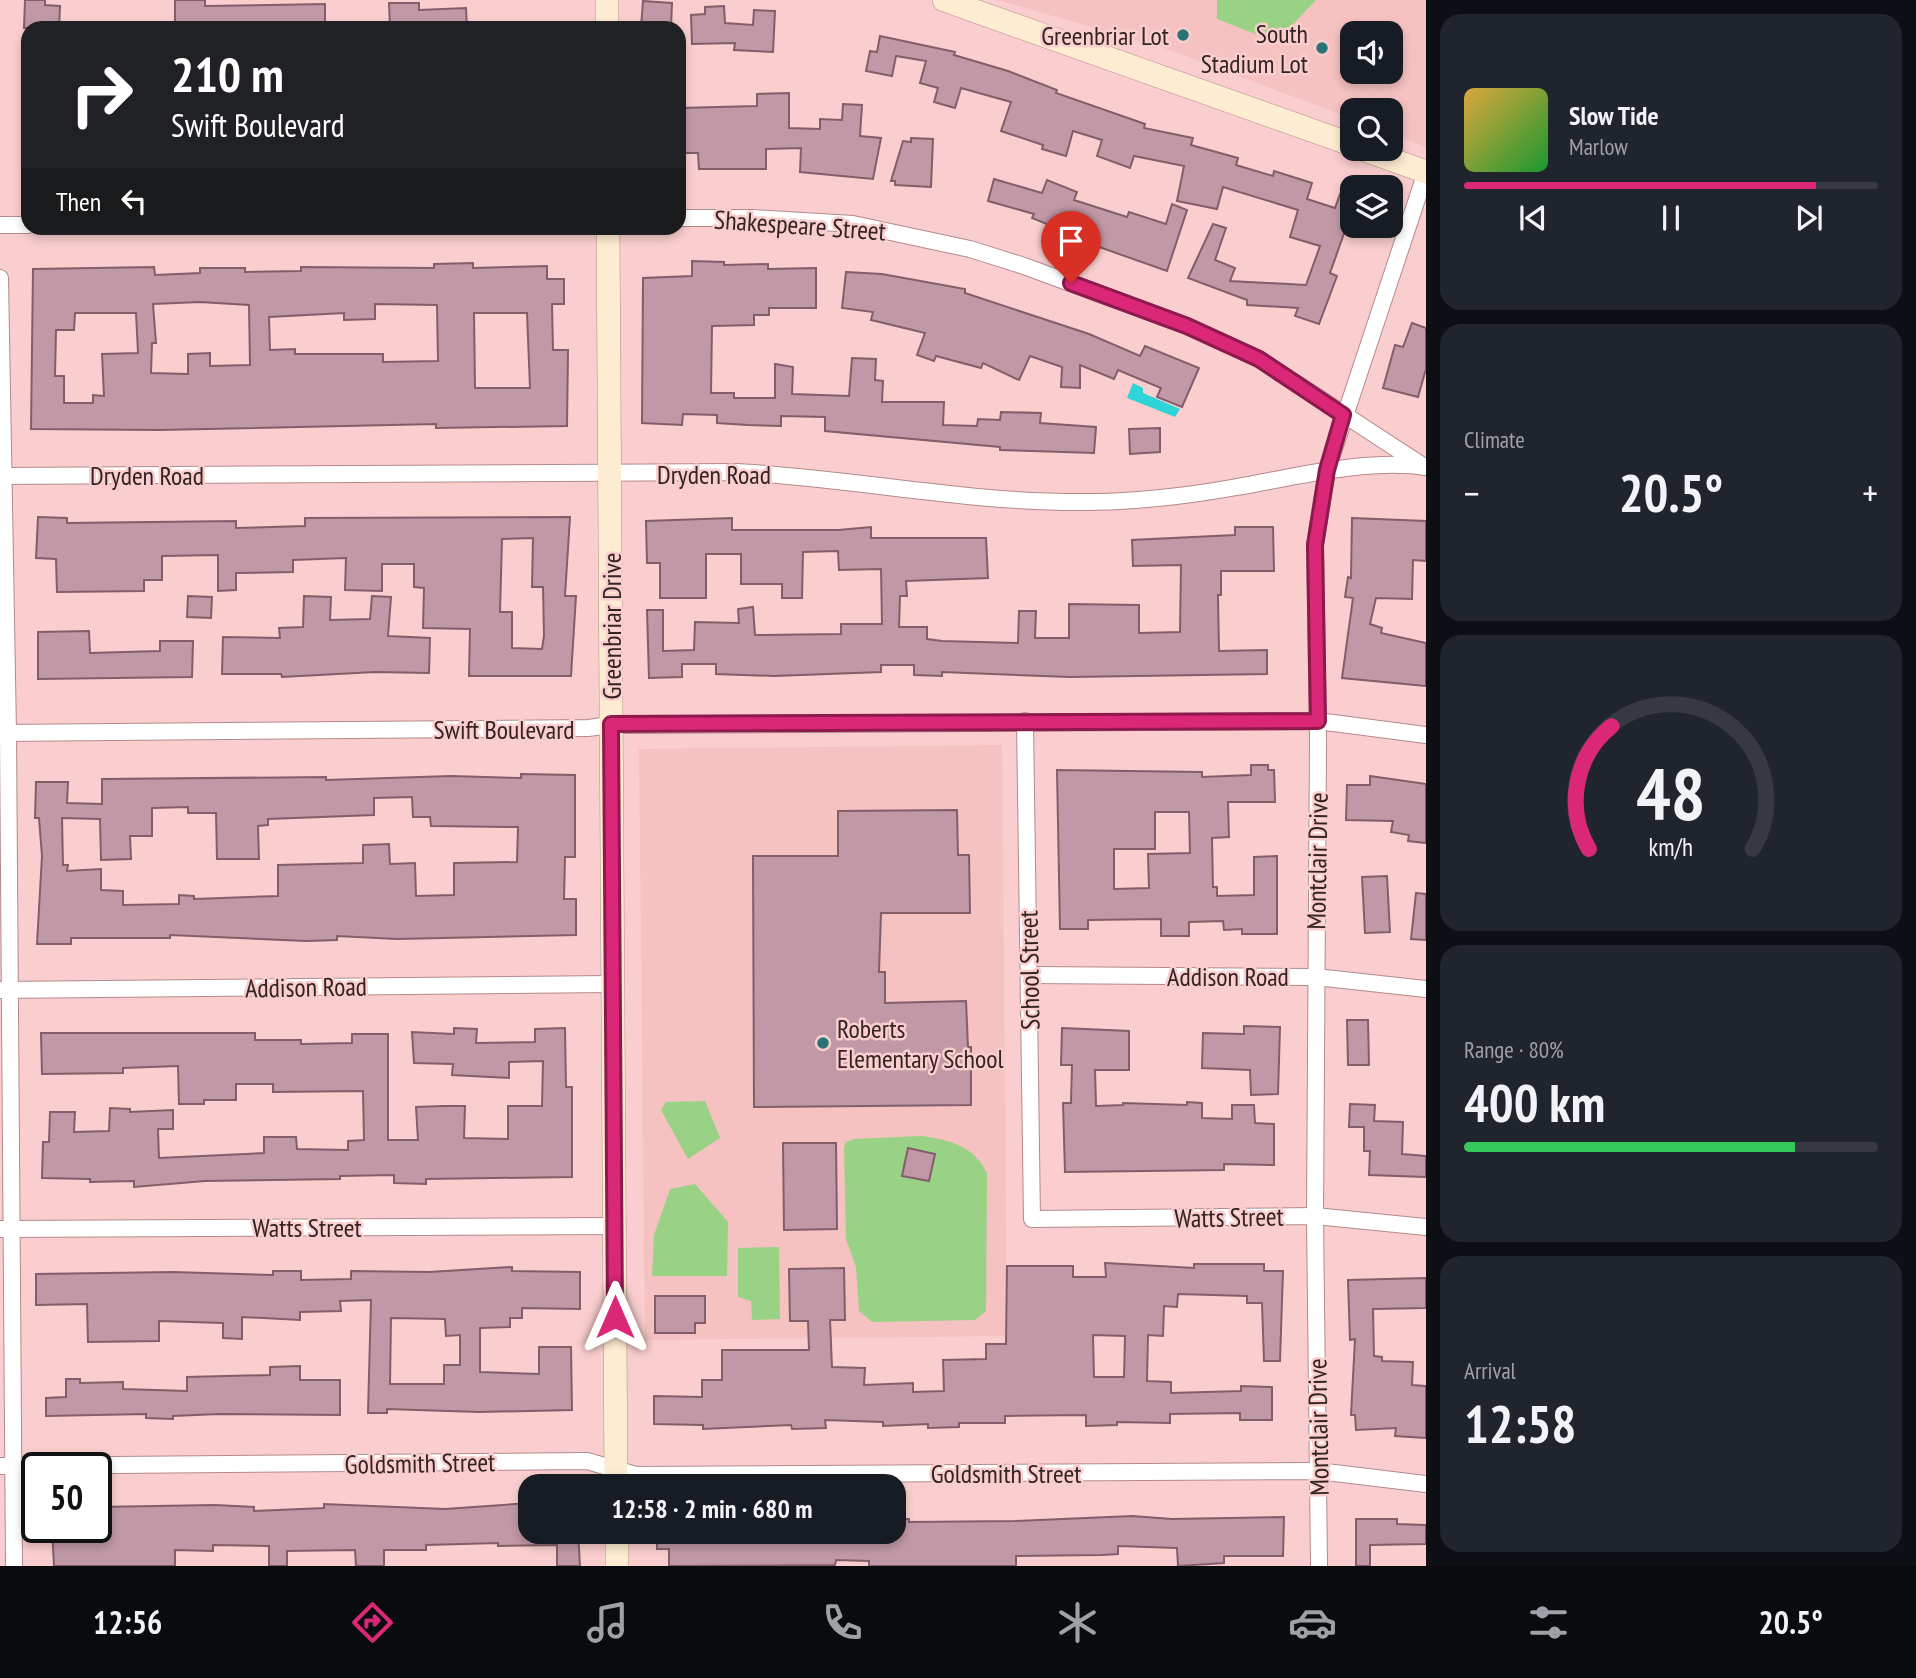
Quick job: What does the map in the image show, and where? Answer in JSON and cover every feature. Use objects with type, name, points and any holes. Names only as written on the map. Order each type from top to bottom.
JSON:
[{"type":"main road","points":[[607,0],[607,21]]},
{"type":"main road","points":[[944,0],[1340,140]]},
{"type":"main road","points":[[1395,161],[1426,172]]},
{"type":"main road","name":"Greenbriar Drive","points":[[608,235],[616,1474]]},
{"type":"main road","points":[[617,1544],[617,1566]]},
{"type":"street","name":"Montclair Drive","points":[[1319,1566],[1315,1216],[1318,721],[1315,545],[1327,470],[1343,415],[1426,172]]},
{"type":"street","name":"Shakespeare Street","points":[[686,218],[752,218],[853,224],[981,252],[1187,326],[1259,359],[1343,415]]},
{"type":"street","points":[[0,225],[21,225]]},
{"type":"street","points":[[0,278],[6,1466],[14,1566]]},
{"type":"street","name":"Dryden Road","points":[[1343,415],[1424,466]]},
{"type":"street","name":"Dryden Road","points":[[2,476],[736,472],[814,476],[1001,500],[1084,502],[1148,499],[1327,470],[1424,466]]},
{"type":"street","name":"School Street","points":[[1025,721],[1032,1219]]},
{"type":"street","name":"Swift Boulevard","points":[[4,733],[588,728],[611,724],[1318,721],[1426,735]]},
{"type":"street","name":"Addison Road","points":[[1029,975],[1316,977],[1426,989]]},
{"type":"street","name":"Addison Road","points":[[4,990],[613,984]]},
{"type":"street","name":"Watts Street","points":[[1032,1219],[1315,1216],[1426,1227]]},
{"type":"street","name":"Watts Street","points":[[6,1228],[615,1227]]},
{"type":"street","name":"Goldsmith Street","points":[[6,1466],[587,1461],[611,1474]]},
{"type":"street","name":"Goldsmith Street","points":[[806,1474],[1318,1471],[1426,1484]]},
{"type":"shaded area","points":[[997,0],[1426,0],[1426,147],[1403,138],[1403,98],[1340,98],[1340,114],[1161,47]]},
{"type":"shaded area","name":"Roberts Elementary School","points":[[1002,745],[1007,1336],[645,1340],[639,749]]},
{"type":"green space","points":[[1217,0],[1316,0],[1276,42],[1217,19]]},
{"type":"green space","points":[[705,1101],[720,1138],[688,1159],[661,1110],[666,1102]]},
{"type":"green space","points":[[922,1136],[968,1150],[987,1173],[986,1311],[975,1320],[872,1322],[859,1311],[856,1267],[846,1239],[844,1147],[846,1142],[853,1139]]},
{"type":"green space","points":[[695,1184],[728,1222],[727,1276],[652,1276],[654,1235],[670,1189]]},
{"type":"green space","points":[[779,1247],[780,1319],[752,1320],[751,1301],[738,1297],[738,1248]]},
{"type":"water","points":[[1133,383],[1143,388],[1143,393],[1180,409],[1175,417],[1127,398]]},
{"type":"building","points":[[25,0],[45,0],[45,5],[60,6],[59,21],[24,21]]},
{"type":"building","points":[[175,0],[205,0],[205,6],[325,4],[325,21],[175,21]]},
{"type":"building","points":[[643,1],[672,3],[671,21],[642,21]]},
{"type":"building","points":[[389,3],[419,3],[419,10],[466,8],[467,21],[390,21]]},
{"type":"building","points":[[724,6],[725,23],[753,25],[754,10],[775,11],[773,52],[734,50],[735,43],[692,44],[691,15],[705,14],[705,7]]},
{"type":"building","points":[[880,36],[955,52],[954,55],[1008,71],[1057,90],[1056,93],[1145,124],[1144,128],[1193,138],[1191,145],[1238,158],[1236,165],[1273,176],[1274,171],[1312,183],[1307,199],[1335,208],[1340,194],[1340,238],[1342,238],[1330,273],[1337,276],[1319,324],[1295,316],[1298,308],[1247,305],[1247,300],[1188,278],[1213,224],[1226,228],[1215,260],[1235,268],[1230,281],[1306,285],[1320,246],[1290,237],[1298,210],[1223,187],[1217,209],[1177,201],[1184,166],[1134,156],[1130,168],[1097,156],[1102,140],[1073,131],[1066,156],[1042,149],[1043,145],[1001,131],[1011,102],[961,88],[955,108],[934,102],[938,88],[920,83],[926,61],[896,56],[892,76],[866,71],[870,51],[877,52]]},
{"type":"building","points":[[789,93],[789,128],[820,129],[820,119],[842,120],[843,104],[862,105],[860,136],[881,138],[873,179],[800,172],[801,148],[766,149],[766,169],[699,169],[698,153],[686,153],[686,108],[757,106],[757,94]]},
{"type":"building","points":[[911,138],[933,139],[931,187],[895,185],[895,181],[891,181],[903,141],[911,142]]},
{"type":"building","points":[[994,179],[1042,193],[1047,180],[1077,192],[1074,200],[1127,217],[1129,212],[1166,224],[1172,204],[1187,210],[1167,271],[1068,236],[1069,233],[1032,218],[1034,214],[988,201]]},
{"type":"building","points":[[692,261],[724,262],[724,265],[768,264],[768,269],[816,268],[816,308],[769,308],[769,315],[754,315],[754,325],[712,326],[711,393],[734,393],[734,398],[775,398],[775,364],[793,367],[792,394],[849,396],[852,358],[876,359],[875,380],[883,381],[882,402],[944,402],[943,425],[977,426],[978,419],[1000,420],[1001,412],[1041,413],[1040,423],[1096,427],[1094,453],[1000,450],[1000,447],[825,431],[825,417],[781,416],[781,426],[717,423],[717,415],[683,414],[682,425],[642,423],[643,278],[692,276]]},
{"type":"building","points":[[473,263],[473,268],[547,266],[547,279],[564,279],[564,304],[552,304],[553,350],[568,350],[567,426],[436,428],[436,424],[159,430],[31,429],[33,269],[154,267],[155,275],[200,273],[200,268],[245,268],[245,272],[301,271],[301,267],[434,268],[434,264]],"holes":[[[200,302],[249,305],[250,365],[210,366],[210,353],[188,354],[188,374],[151,373],[152,343],[156,343],[153,304]],[[375,304],[437,305],[438,361],[383,362],[383,354],[295,354],[295,349],[270,350],[269,317],[344,313],[344,320],[375,319]],[[75,313],[136,313],[138,353],[102,354],[104,396],[93,395],[93,403],[64,403],[64,376],[55,376],[56,330],[74,330]],[[474,313],[527,313],[530,388],[475,388]]]},
{"type":"building","points":[[846,272],[882,274],[965,289],[965,293],[1089,334],[1140,356],[1145,346],[1199,368],[1182,407],[1157,397],[1161,388],[1118,370],[1114,379],[1080,365],[1080,388],[1061,387],[1062,367],[1030,356],[1019,380],[983,363],[981,368],[936,356],[934,361],[917,355],[925,333],[871,320],[873,312],[842,308]]},
{"type":"building","points":[[1412,323],[1426,328],[1426,369],[1418,397],[1383,388],[1395,345],[1403,347]]},
{"type":"building","points":[[1160,428],[1160,452],[1130,454],[1129,429]]},
{"type":"building","points":[[38,517],[67,518],[67,523],[236,521],[236,528],[305,526],[305,518],[570,517],[565,596],[576,596],[571,676],[469,676],[470,629],[423,628],[424,588],[414,587],[414,564],[382,564],[382,591],[345,590],[346,558],[293,560],[293,572],[236,573],[236,590],[218,591],[218,555],[162,556],[162,580],[144,580],[144,591],[57,592],[56,559],[36,558]],"holes":[[[533,538],[532,587],[543,587],[542,649],[512,648],[512,612],[500,612],[502,539]]]},
{"type":"building","points":[[732,518],[732,530],[838,530],[871,527],[871,538],[986,538],[988,578],[906,581],[907,596],[900,596],[899,627],[927,627],[927,639],[1018,643],[1019,611],[1036,611],[1035,638],[1069,638],[1069,604],[1139,605],[1139,633],[1180,632],[1181,565],[1133,566],[1132,540],[1235,535],[1235,527],[1273,527],[1274,571],[1221,571],[1221,595],[1218,595],[1219,651],[1267,650],[1267,674],[1070,677],[942,672],[942,676],[914,675],[914,665],[881,665],[881,672],[774,676],[716,674],[716,664],[682,664],[682,677],[649,678],[647,610],[663,610],[663,651],[694,650],[695,622],[739,623],[738,609],[753,607],[755,635],[841,634],[841,624],[882,624],[881,569],[839,570],[838,551],[803,552],[802,598],[782,598],[782,584],[741,584],[741,554],[706,554],[706,598],[660,598],[660,563],[647,563],[646,521]]},
{"type":"building","points":[[1352,518],[1426,521],[1426,561],[1413,560],[1412,599],[1376,598],[1370,624],[1382,628],[1381,633],[1426,643],[1426,686],[1342,678],[1353,598],[1345,597],[1348,577],[1351,578]]},
{"type":"building","points":[[188,596],[212,597],[211,618],[187,617]]},
{"type":"building","points":[[304,596],[331,597],[330,620],[370,619],[372,596],[391,597],[388,636],[430,638],[429,673],[375,672],[282,677],[281,674],[222,674],[223,637],[280,638],[279,628],[303,627]]},
{"type":"building","points":[[89,631],[90,653],[160,651],[160,641],[193,641],[192,677],[38,679],[38,632]]},
{"type":"building","points":[[1251,765],[1268,765],[1268,770],[1274,770],[1275,802],[1228,802],[1229,837],[1212,838],[1213,887],[1217,887],[1217,896],[1254,895],[1254,857],[1277,856],[1277,934],[1242,934],[1242,929],[1224,930],[1223,921],[1189,922],[1189,936],[1161,936],[1161,919],[1088,920],[1088,929],[1060,929],[1057,770],[1202,772],[1202,777],[1251,775]],"holes":[[[1155,812],[1189,812],[1190,853],[1148,854],[1149,888],[1114,889],[1114,849],[1155,849]]]},
{"type":"building","points":[[521,774],[575,775],[575,857],[565,857],[564,899],[576,899],[576,935],[397,939],[337,936],[337,940],[306,941],[170,935],[170,938],[71,938],[71,944],[37,944],[42,856],[39,818],[35,818],[36,782],[68,782],[67,803],[102,804],[102,779],[326,777],[326,780],[451,776],[521,778]],"holes":[[[412,797],[413,817],[430,817],[431,826],[518,827],[517,862],[454,863],[454,895],[416,896],[415,863],[390,864],[389,844],[363,845],[363,863],[278,865],[278,896],[194,899],[194,896],[179,895],[179,904],[123,905],[123,891],[101,890],[101,869],[67,871],[68,865],[63,865],[62,818],[100,819],[101,860],[131,859],[130,836],[152,836],[152,808],[188,807],[188,813],[216,813],[217,859],[259,859],[258,826],[268,825],[268,819],[374,815],[374,798]]]},
{"type":"building","points":[[1370,776],[1426,784],[1426,843],[1408,841],[1409,835],[1391,832],[1393,821],[1346,820],[1347,785],[1370,785]]},
{"type":"building","points":[[957,810],[958,855],[969,855],[970,913],[881,913],[879,972],[885,972],[885,1003],[966,1001],[968,1047],[971,1047],[971,1105],[754,1107],[753,856],[838,856],[838,811]]},
{"type":"building","points":[[1387,876],[1390,932],[1365,933],[1362,877]]},
{"type":"building","points":[[1416,893],[1426,894],[1426,940],[1411,939]]},
{"type":"building","points":[[1347,1020],[1368,1020],[1369,1065],[1348,1065]]},
{"type":"building","points":[[1244,1026],[1280,1027],[1278,1094],[1251,1095],[1250,1070],[1202,1068],[1203,1033],[1244,1034]]},
{"type":"building","points":[[454,1028],[477,1029],[476,1043],[535,1042],[535,1029],[565,1028],[566,1087],[572,1087],[572,1177],[426,1179],[426,1184],[394,1183],[394,1175],[340,1176],[340,1179],[205,1181],[134,1187],[134,1181],[90,1182],[90,1179],[42,1178],[43,1142],[49,1142],[50,1112],[75,1112],[74,1132],[109,1131],[110,1108],[130,1109],[130,1112],[173,1110],[173,1129],[158,1129],[159,1158],[264,1153],[264,1137],[296,1137],[297,1149],[348,1150],[348,1141],[364,1140],[363,1091],[273,1092],[273,1084],[236,1084],[236,1100],[204,1100],[204,1104],[179,1104],[178,1066],[123,1068],[123,1073],[42,1074],[41,1033],[255,1033],[255,1040],[301,1040],[301,1044],[352,1043],[352,1034],[388,1034],[388,1140],[418,1140],[416,1107],[443,1106],[465,1106],[464,1138],[508,1139],[508,1106],[542,1106],[543,1061],[509,1062],[509,1078],[452,1075],[453,1064],[414,1063],[412,1032],[454,1034]]},
{"type":"building","points":[[1062,1028],[1129,1031],[1129,1070],[1095,1070],[1096,1106],[1123,1103],[1202,1103],[1202,1118],[1232,1119],[1232,1105],[1254,1105],[1255,1123],[1274,1124],[1274,1165],[1224,1164],[1224,1170],[1065,1172],[1063,1103],[1071,1103],[1072,1065],[1061,1065]]},
{"type":"building","points":[[1350,1104],[1375,1105],[1374,1121],[1403,1122],[1402,1154],[1426,1156],[1426,1177],[1369,1175],[1370,1151],[1364,1151],[1364,1127],[1349,1127]]},
{"type":"building","points":[[783,1143],[836,1143],[837,1229],[784,1230]]},
{"type":"building","points":[[908,1148],[935,1154],[929,1181],[902,1176]]},
{"type":"building","points":[[1105,1263],[1194,1268],[1194,1264],[1264,1264],[1264,1271],[1283,1271],[1280,1361],[1264,1361],[1262,1303],[1247,1303],[1247,1296],[1178,1294],[1177,1307],[1164,1306],[1163,1336],[1148,1335],[1147,1381],[1171,1382],[1171,1393],[1241,1391],[1241,1386],[1272,1387],[1272,1420],[1240,1420],[1240,1413],[1170,1414],[1170,1423],[1117,1422],[1117,1425],[1086,1426],[1086,1415],[1005,1416],[1005,1423],[959,1423],[959,1427],[928,1428],[928,1424],[883,1426],[883,1422],[825,1420],[826,1428],[792,1429],[791,1425],[703,1429],[703,1425],[654,1424],[654,1396],[702,1397],[702,1380],[722,1380],[722,1350],[809,1350],[808,1321],[790,1321],[789,1269],[844,1268],[845,1320],[830,1320],[832,1367],[865,1368],[864,1385],[913,1383],[913,1392],[944,1391],[943,1360],[986,1359],[986,1344],[1006,1344],[1007,1266],[1073,1266],[1073,1277],[1106,1277]],"holes":[[[1093,1335],[1125,1336],[1124,1377],[1094,1377]]]},
{"type":"building","points":[[512,1267],[512,1271],[580,1272],[580,1309],[522,1308],[522,1318],[510,1318],[510,1327],[480,1328],[480,1372],[539,1374],[539,1347],[571,1347],[572,1410],[479,1412],[387,1409],[387,1413],[368,1413],[371,1300],[340,1301],[341,1311],[300,1312],[300,1320],[242,1317],[242,1339],[223,1338],[223,1323],[159,1321],[159,1341],[88,1342],[87,1304],[36,1305],[36,1274],[173,1272],[273,1275],[273,1271],[301,1271],[301,1280],[351,1279],[351,1271],[429,1272]],"holes":[[[391,1318],[445,1319],[446,1336],[460,1335],[460,1365],[444,1365],[444,1384],[390,1384]]]},
{"type":"building","points":[[1426,1278],[1426,1308],[1373,1309],[1374,1356],[1382,1357],[1382,1361],[1413,1362],[1412,1385],[1426,1386],[1426,1438],[1395,1436],[1396,1428],[1356,1430],[1355,1415],[1351,1415],[1355,1339],[1350,1340],[1348,1280]]},
{"type":"building","points":[[655,1296],[705,1296],[705,1323],[695,1323],[695,1333],[655,1333]]},
{"type":"building","points":[[300,1366],[300,1380],[340,1380],[340,1415],[219,1414],[173,1416],[173,1419],[146,1418],[146,1414],[46,1416],[46,1398],[66,1397],[66,1379],[80,1379],[80,1383],[123,1382],[123,1389],[187,1391],[187,1377],[270,1375],[270,1367]]},
{"type":"building","points":[[324,1504],[445,1509],[518,1504],[518,1544],[579,1544],[580,1566],[557,1566],[557,1545],[498,1546],[498,1543],[426,1545],[426,1550],[384,1550],[384,1566],[356,1566],[355,1550],[287,1551],[287,1566],[269,1566],[269,1546],[213,1545],[213,1551],[175,1550],[175,1566],[54,1566],[53,1543],[112,1543],[112,1507],[215,1505],[254,1507],[254,1511],[324,1508]]},
{"type":"building","points":[[1132,1516],[1172,1519],[1284,1517],[1283,1556],[1224,1556],[1224,1563],[1178,1566],[1177,1548],[1118,1546],[1118,1554],[1016,1556],[1016,1566],[869,1566],[869,1561],[836,1560],[835,1565],[669,1566],[669,1549],[657,1549],[657,1544],[906,1544],[906,1519],[909,1519],[909,1522]]},
{"type":"building","points":[[1356,1519],[1397,1519],[1397,1524],[1426,1525],[1426,1544],[1370,1545],[1370,1566],[1356,1566]]},
{"type":"place","name":"Greenbriar Lot","points":[[1183,35]]},
{"type":"place","name":"South Stadium Lot","points":[[1322,48]]},
{"type":"place","name":"Roberts Elementary School","points":[[823,1043]]},
{"type":"route","points":[[615,1317],[611,724],[1318,721],[1315,545],[1327,470],[1343,415],[1259,359],[1187,326],[1071,283]]}]
